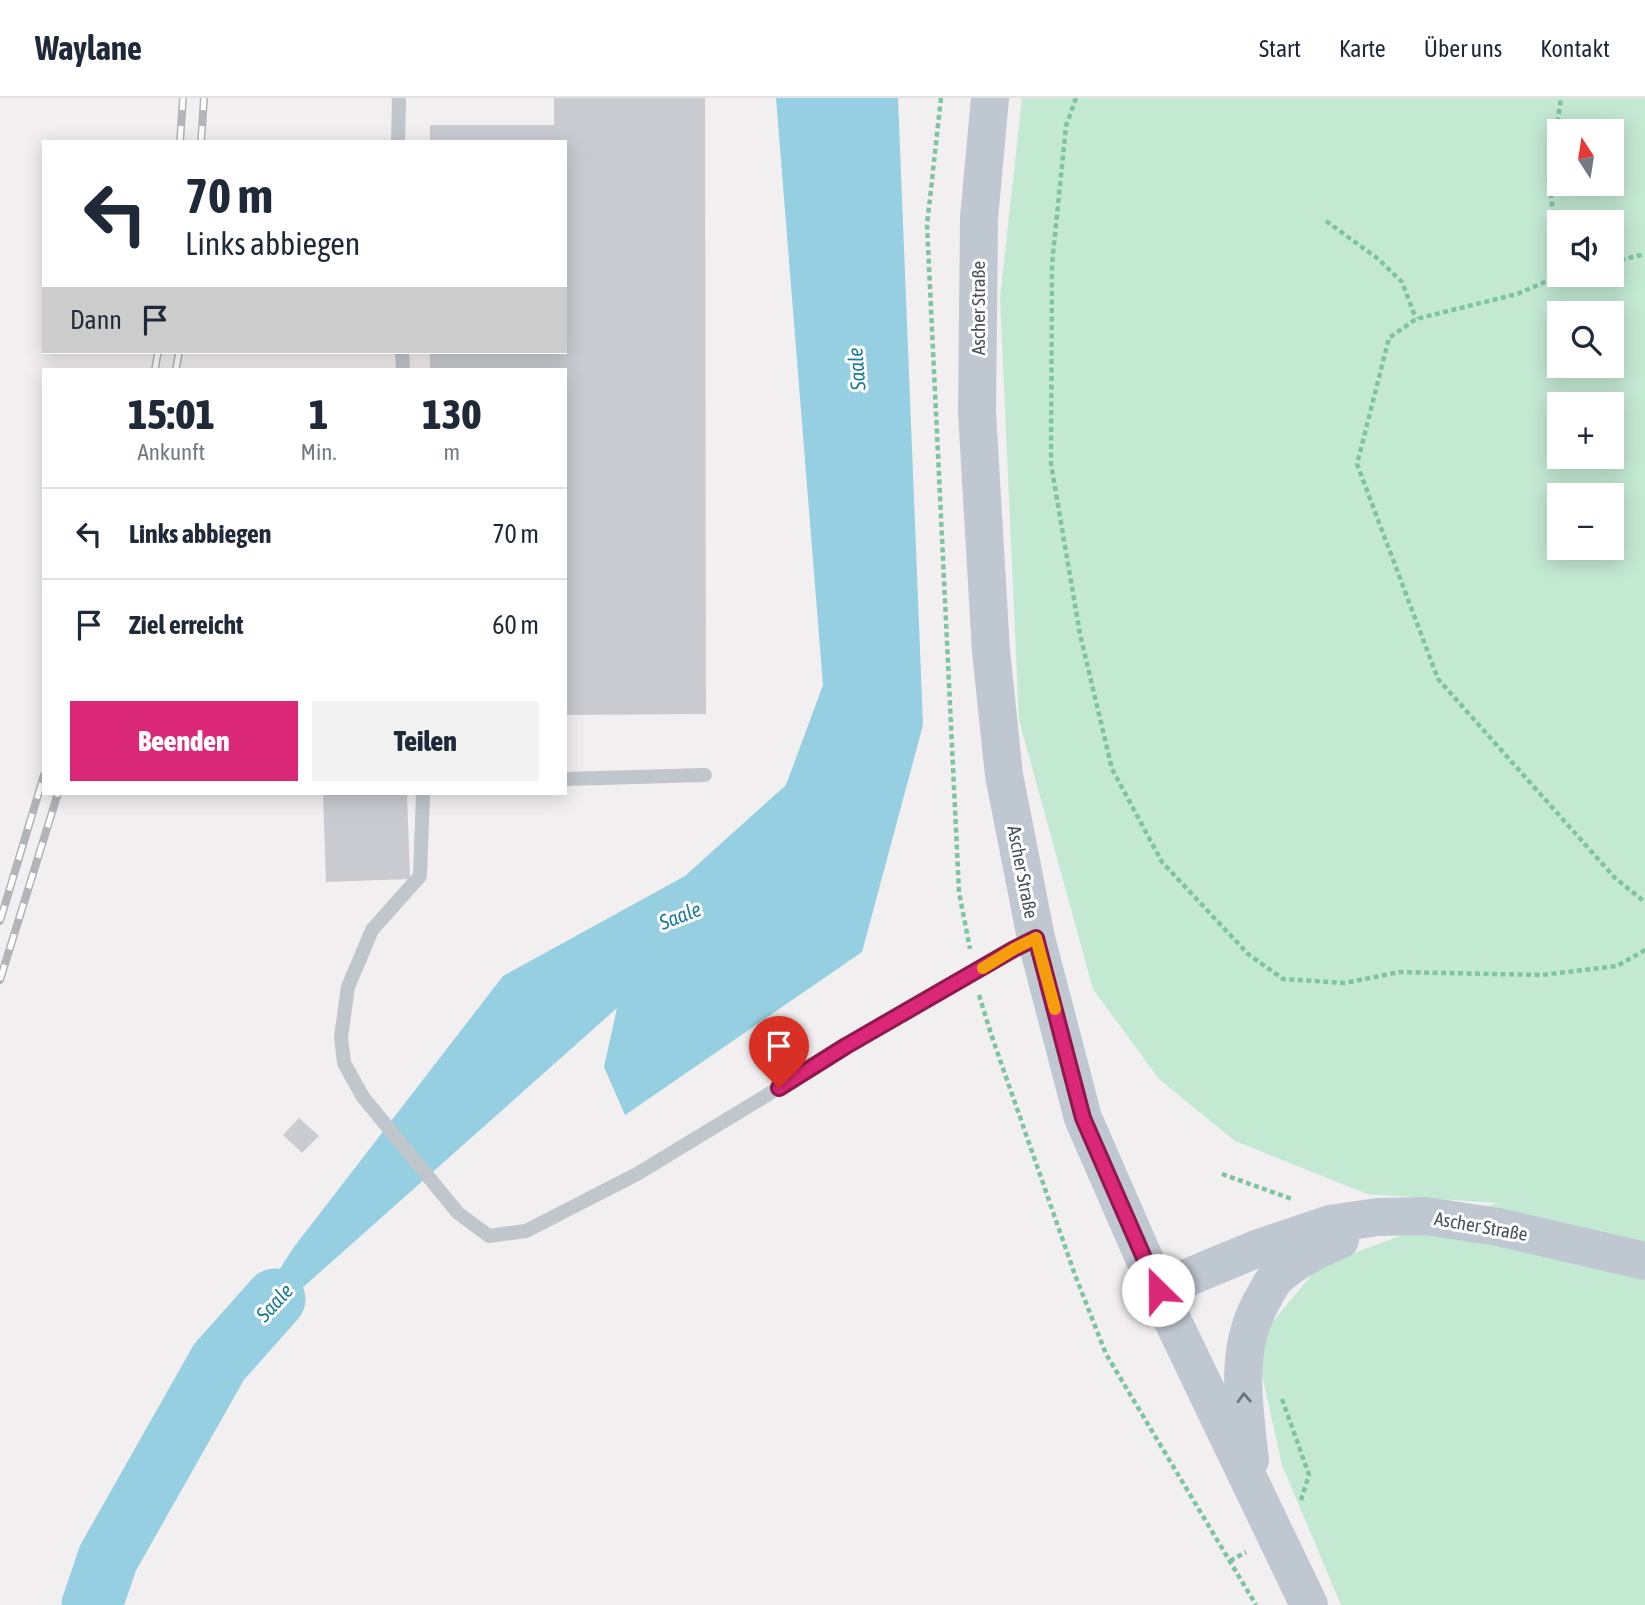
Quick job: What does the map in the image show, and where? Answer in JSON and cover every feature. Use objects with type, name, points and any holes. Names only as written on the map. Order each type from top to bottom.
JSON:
[{"type":"street","name":"Ascher Straße","points":[[990,98],[979,218],[978,425],[991,651],[1004,775],[1036,938],[1083,1118],[1158,1290],[1256,1248],[1330,1224],[1377,1217],[1426,1216],[1498,1227],[1645,1261]]},
{"type":"street","points":[[1253,1490],[1242,1360],[1253,1314],[1277,1276],[1318,1249],[1362,1232],[1426,1216]]},
{"type":"street","points":[[1158,1290],[1309,1605]]},
{"type":"lane","points":[[398,140],[399,98]]},
{"type":"lane","points":[[567,779],[705,775]]},
{"type":"lane","points":[[423,795],[420,876],[372,930],[348,987],[341,1037],[344,1063],[363,1097],[458,1213],[489,1236],[526,1231],[638,1174],[846,1046],[1036,938]]},
{"type":"path","points":[[1076,98],[1066,126],[1052,264],[1051,464],[1080,634],[1112,769],[1162,862],[1248,954],[1283,979],[1345,983],[1399,972],[1542,975],[1617,966],[1645,950]]},
{"type":"path","points":[[1553,210],[1549,180],[1561,98]]},
{"type":"path","points":[[1326,221],[1377,258],[1402,282],[1416,319]]},
{"type":"path","points":[[1624,259],[1645,254]]},
{"type":"path","points":[[1547,281],[1517,294],[1416,319],[1389,338],[1357,464],[1438,680],[1615,878],[1645,902]]},
{"type":"path","points":[[1222,1174],[1297,1200],[1330,1224]]},
{"type":"path","points":[[1255,1605],[1230,1561],[1274,1534],[1297,1514],[1309,1475],[1280,1395]]},
{"type":"green space","points":[[1022,98],[1645,98],[1645,1605],[1341,1605],[1282,1465],[1255,1343],[1319,1266],[1497,1203],[1367,1194],[1235,1141],[1159,1079],[1093,989],[1019,720],[1000,298]]},
{"type":"water","points":[[776,98],[898,98],[923,725],[862,952],[625,1115],[604,1067],[617,1008],[219,1362],[294,1247],[503,976],[685,876],[786,785],[823,685]]},
{"type":"building","points":[[554,98],[705,98],[706,714],[567,715],[567,368],[430,368],[430,354],[567,354],[567,140],[430,140],[430,125],[554,125]]},
{"type":"building","points":[[323,795],[407,795],[410,879],[326,882]]},
{"type":"building","points":[[299,1118],[319,1136],[302,1153],[283,1135]]},
{"type":"waterway","name":"Saale","points":[[92,1605],[108,1558],[219,1362],[275,1299]]},
{"type":"railway","points":[[180,140],[183,98]]},
{"type":"railway","points":[[201,140],[204,98]]},
{"type":"railway","points":[[155,368],[158,354]]},
{"type":"railway","points":[[176,368],[179,354]]},
{"type":"railway","points":[[0,921],[42,782]]},
{"type":"railway","points":[[0,980],[57,795]]},
{"type":"slow traffic","points":[[983,968],[1036,938],[1055,1009]]},
{"type":"route","points":[[779,1088],[846,1046],[1036,938],[1083,1118],[1158,1290]]}]
